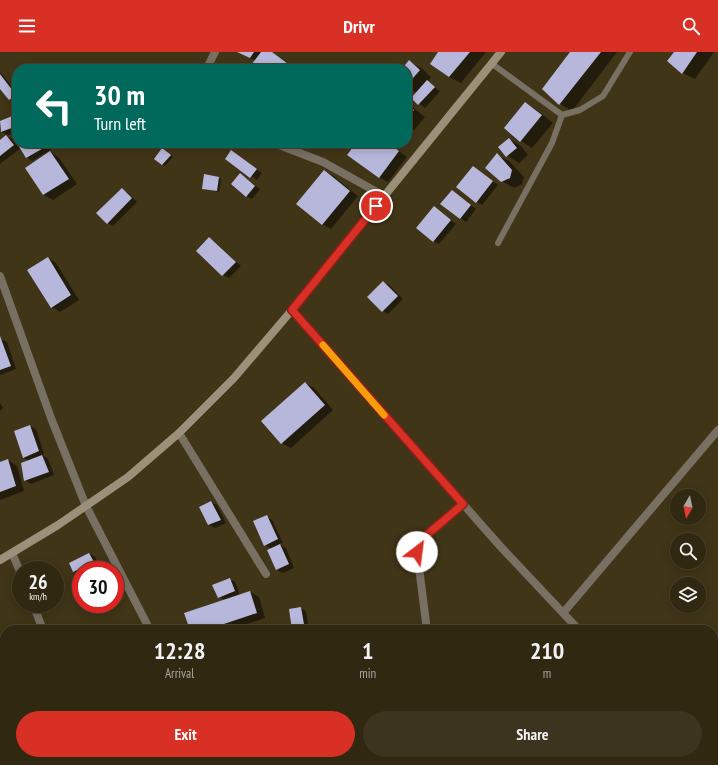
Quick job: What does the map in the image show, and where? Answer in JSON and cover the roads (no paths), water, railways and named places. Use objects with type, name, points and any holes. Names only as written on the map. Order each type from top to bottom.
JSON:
[{"type":"main road","points":[[0,560],[58,525],[128,477],[178,433],[234,378],[292,310],[500,52]]},
{"type":"street","points":[[209,64],[216,52]]},
{"type":"street","points":[[287,148],[323,162],[384,196]]},
{"type":"street","points":[[0,276],[51,418],[86,506],[147,625]]},
{"type":"street","points":[[292,310],[463,504],[574,625]]},
{"type":"street","points":[[563,613],[718,430]]},
{"type":"street","points":[[178,433],[266,574]]},
{"type":"street","points":[[426,625],[417,552],[422,539],[463,504]]},
{"type":"street","points":[[12,553],[15,561]]},
{"type":"street","points":[[37,613],[41,625]]},
{"type":"lane","points":[[562,115],[580,110],[603,96],[630,52]]},
{"type":"lane","points":[[491,64],[562,115]]},
{"type":"lane","points":[[498,243],[552,143],[562,115]]}]
